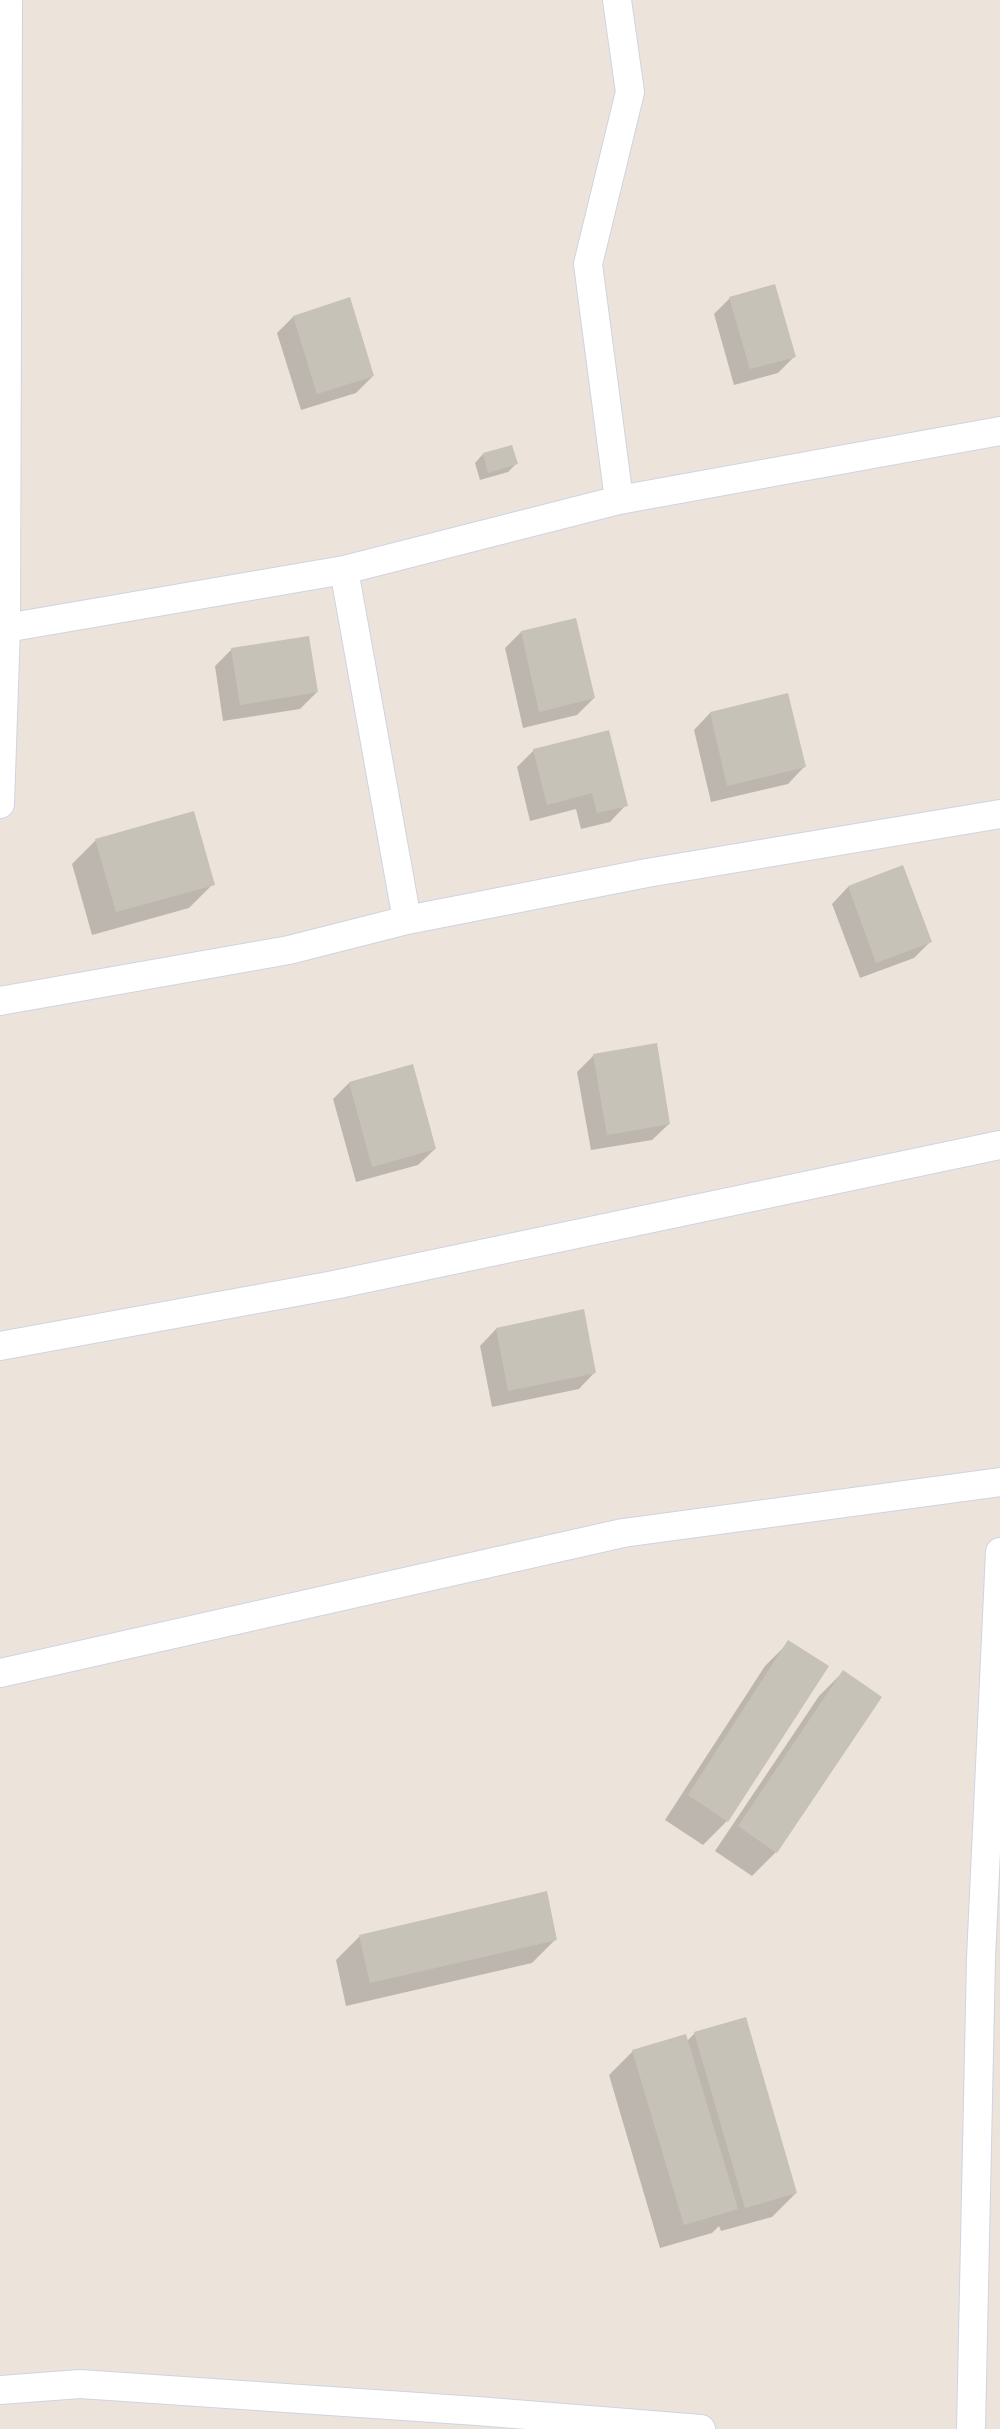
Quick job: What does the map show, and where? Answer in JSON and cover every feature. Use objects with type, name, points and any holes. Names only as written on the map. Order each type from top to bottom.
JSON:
[{"type":"street","points":[[0,804],[6,628],[8,0]]},
{"type":"street","points":[[617,0],[630,92],[588,264],[619,500]]},
{"type":"street","points":[[6,628],[344,570],[619,500],[1000,431]]},
{"type":"street","points":[[344,570],[407,920]]},
{"type":"street","points":[[0,1001],[289,950],[407,920],[647,873],[1000,814]]},
{"type":"street","points":[[0,1346],[334,1286],[1000,1145]]},
{"type":"street","points":[[0,1673],[623,1533],[1000,1482]]},
{"type":"street","points":[[971,2429],[990,1959],[1000,1552]]},
{"type":"street","points":[[0,2390],[80,2384],[467,2410],[701,2429]]},
{"type":"building","points":[[775,284],[796,357],[750,369],[729,297]]},
{"type":"building","points":[[350,297],[374,376],[317,394],[293,316]]},
{"type":"building","points":[[512,445],[518,464],[488,473],[483,453]]},
{"type":"building","points":[[576,618],[595,698],[539,712],[521,631]]},
{"type":"building","points":[[309,636],[318,692],[240,705],[231,648]]},
{"type":"building","points":[[788,693],[806,767],[727,786],[710,712]]},
{"type":"building","points":[[609,730],[628,806],[597,813],[592,793],[547,805],[533,749]]},
{"type":"building","points":[[194,811],[215,885],[116,912],[95,839]]},
{"type":"building","points":[[903,865],[932,942],[876,963],[848,886]]},
{"type":"building","points":[[657,1043],[670,1124],[607,1135],[593,1054]]},
{"type":"building","points":[[413,1064],[436,1149],[372,1167],[349,1082]]},
{"type":"building","points":[[584,1309],[596,1373],[508,1391],[496,1328]]},
{"type":"building","points":[[788,1640],[829,1666],[728,1822],[688,1795]]},
{"type":"building","points":[[843,1670],[882,1697],[777,1853],[738,1826]]},
{"type":"building","points":[[547,1891],[557,1940],[370,1983],[359,1935]]},
{"type":"building","points":[[746,2017],[797,2193],[745,2208],[694,2032]]},
{"type":"building","points":[[686,2034],[738,2209],[684,2225],[632,2050]]}]
